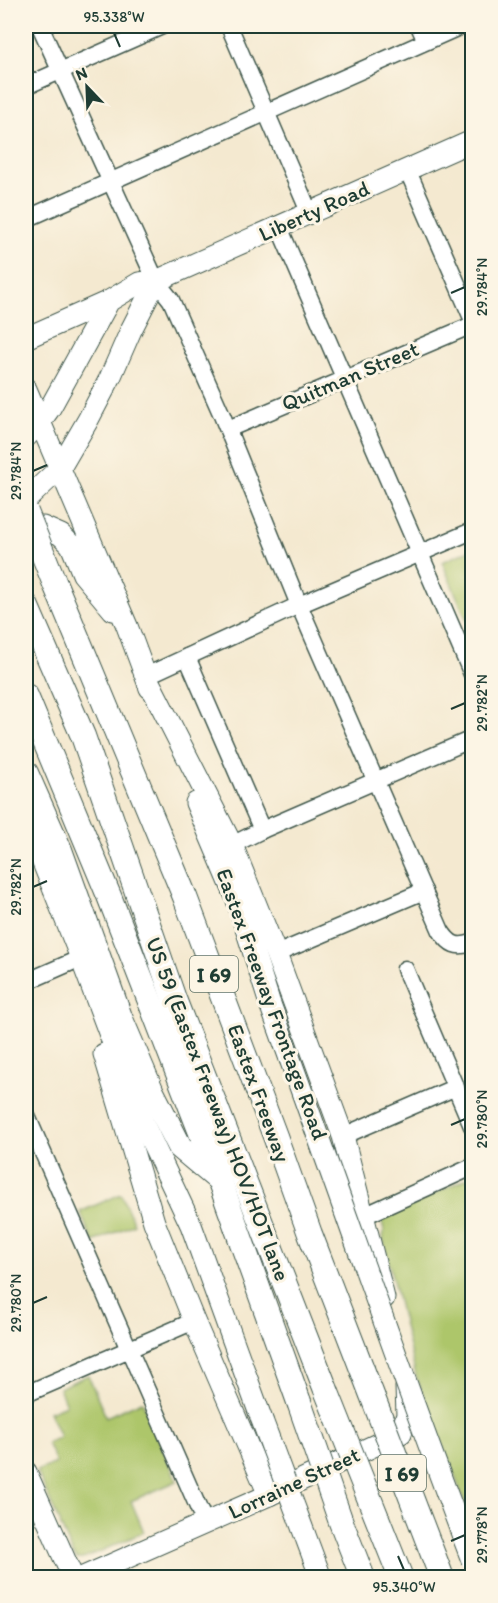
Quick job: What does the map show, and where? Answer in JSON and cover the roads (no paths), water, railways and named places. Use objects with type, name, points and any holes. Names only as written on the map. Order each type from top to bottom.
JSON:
[{"type":"highway","name":"Eastex Freeway","points":[[26,512],[185,897],[310,1234],[442,1578]]},
{"type":"highway","name":"US 59 (Eastex Freeway) HOV/HOT lane","points":[[27,608],[83,736],[174,999],[401,1578]]},
{"type":"highway","points":[[26,696],[109,896],[219,1179],[363,1578]]},
{"type":"highway","points":[[26,773],[51,829],[120,1017],[152,1092],[180,1147],[219,1179]]},
{"type":"main road","name":"Liberty Road","points":[[26,338],[113,299],[140,283],[156,281],[472,141]]},
{"type":"main road","points":[[26,500],[60,468],[105,388],[156,281]]},
{"type":"main road","points":[[26,438],[50,408],[113,299],[128,303],[136,321]]},
{"type":"main road","name":"Eastex Freeway Frontage Road","points":[[26,389],[128,626],[177,761],[236,897],[266,991],[404,1380],[472,1560]]},
{"type":"main road","points":[[26,530],[43,527],[61,535],[71,545],[83,574],[128,626]]},
{"type":"main road","points":[[146,676],[232,845],[276,954],[343,1136],[364,1216]]},
{"type":"main road","points":[[26,820],[143,1123],[191,1225],[321,1578]]},
{"type":"main road","points":[[81,958],[81,980],[154,1222],[269,1495]]},
{"type":"main road","name":"Lorraine Street","points":[[81,1578],[269,1495],[400,1433],[407,1415],[406,1391],[364,1216]]},
{"type":"main road","points":[[26,1472],[73,1578]]},
{"type":"street","points":[[40,26],[156,281],[171,300],[228,429],[375,782],[441,931],[453,944],[461,946],[472,943]]},
{"type":"street","points":[[26,86],[162,26]]},
{"type":"street","points":[[229,26],[310,214]]},
{"type":"street","points":[[419,26],[426,41]]},
{"type":"street","points":[[26,219],[461,26]]},
{"type":"street","points":[[407,170],[472,318]]},
{"type":"street","points":[[279,227],[472,674]]},
{"type":"street","name":"Quitman Street","points":[[228,429],[472,325]]},
{"type":"street","points":[[146,676],[300,605],[472,531]]},
{"type":"street","points":[[187,657],[262,830]]},
{"type":"street","points":[[232,845],[472,739]]},
{"type":"street","points":[[276,954],[424,891]]},
{"type":"street","points":[[26,982],[81,958]]},
{"type":"street","points":[[405,969],[472,1126]]},
{"type":"street","points":[[343,1136],[456,1087]]},
{"type":"street","points":[[26,1114],[205,1523]]},
{"type":"street","points":[[364,1216],[472,1167]]},
{"type":"street","points":[[26,1394],[194,1321]]}]
